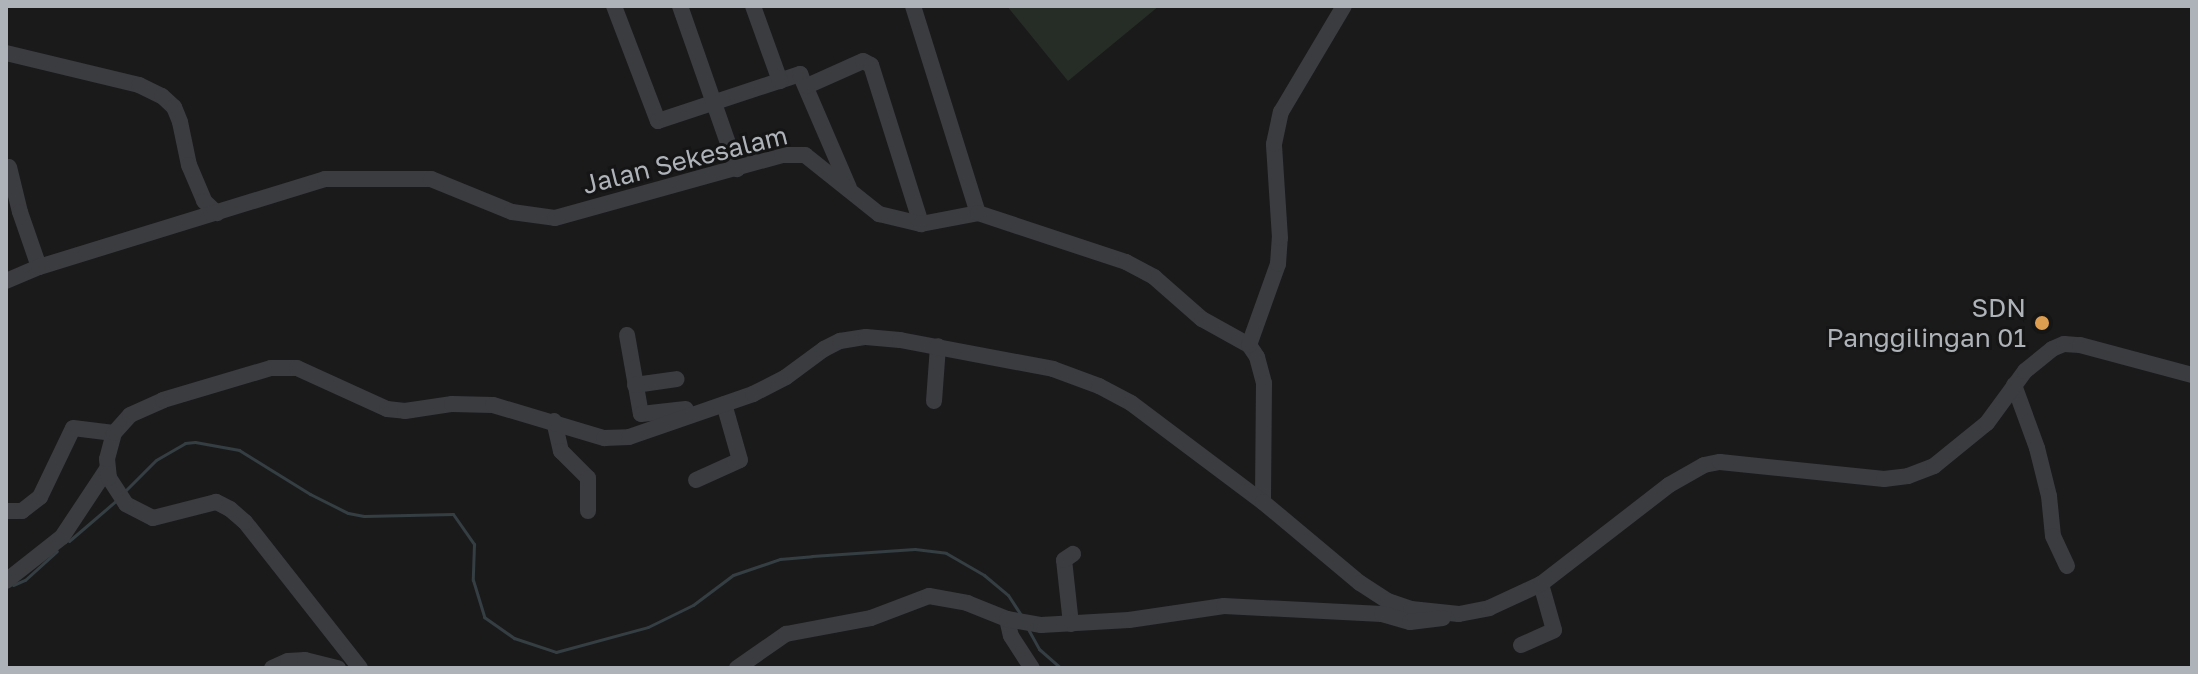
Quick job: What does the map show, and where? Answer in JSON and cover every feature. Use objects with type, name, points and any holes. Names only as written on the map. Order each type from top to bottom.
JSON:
[{"type":"street","points":[[614,6],[658,121],[800,74],[851,194]]},
{"type":"street","points":[[680,6],[737,169]]},
{"type":"street","points":[[753,6],[780,81]]},
{"type":"street","points":[[913,6],[978,213]]},
{"type":"street","points":[[1263,502],[1264,383],[1257,357],[1249,345],[1278,264],[1280,238],[1274,144],[1281,112],[1344,6]]},
{"type":"street","points":[[6,53],[139,85],[162,96],[174,107],[180,122],[189,165],[204,201],[217,213]]},
{"type":"street","points":[[807,86],[863,61],[871,65],[921,224]]},
{"type":"street","name":"Jalan Sekesalam","points":[[6,281],[39,267],[325,179],[422,177],[445,181],[512,212],[536,218],[555,218],[782,155],[805,155],[818,162],[851,194],[879,214],[921,224],[978,213],[1126,262],[1154,277],[1186,308],[1249,345]]},
{"type":"street","points":[[9,167],[11,202],[39,267]]},
{"type":"street","points":[[627,335],[641,414],[686,409],[692,415]]},
{"type":"street","points":[[6,581],[62,537],[107,469],[114,433],[130,415],[143,407],[271,368],[297,368],[387,409],[405,411],[452,404],[493,405],[604,438],[617,438],[629,437],[724,404],[786,377],[840,341],[866,337],[938,346],[1053,369],[1099,386],[1131,403],[1263,502],[1360,583],[1388,601],[1411,609],[1459,614]]},
{"type":"street","points":[[747,666],[760,651],[786,634],[871,618],[929,596],[967,603],[1007,619],[1041,625],[1129,620],[1224,606],[1382,614],[1410,622],[1489,608],[1541,584],[1669,485],[1704,465],[1720,462],[1884,479],[1908,476],[1934,466],[1987,423],[2025,371],[2064,344],[2080,345],[2192,375]]},
{"type":"street","points":[[934,401],[938,346]]},
{"type":"street","points":[[635,385],[677,379]]},
{"type":"street","points":[[2014,385],[2037,448],[2053,536],[2067,566]]},
{"type":"street","points":[[696,480],[740,460],[724,404]]},
{"type":"street","points":[[554,421],[561,451],[588,478],[588,511]]},
{"type":"street","points":[[6,511],[22,511],[40,497],[73,428],[114,433]]},
{"type":"street","points":[[107,469],[126,504],[140,514],[163,517],[216,502],[230,509],[245,522],[360,668]]},
{"type":"street","points":[[1071,624],[1064,560],[1073,554]]},
{"type":"street","points":[[1521,645],[1553,632],[1541,584]]},
{"type":"street","points":[[1007,619],[1011,636],[1032,668]]},
{"type":"street","points":[[272,668],[288,661],[305,660],[338,668]]},
{"type":"shaded area","points":[[1007,6],[1159,6],[1068,81]]},
{"type":"waterway","points":[[126,490],[156,460],[185,443],[195,442],[239,450],[310,494],[348,513],[364,516],[453,514],[474,544],[473,580],[484,617],[514,638],[556,652],[648,627],[693,605],[733,575],[780,559],[812,556],[915,549],[946,553],[984,575],[1008,595],[1021,615]]},
{"type":"waterway","points":[[69,541],[118,499]]},
{"type":"waterway","points":[[13,585],[25,580],[57,551]]},
{"type":"waterway","points":[[1028,629],[1039,649],[1061,668]]},
{"type":"place","name":"SDN Panggilingan 01","points":[[2042,323]]}]
